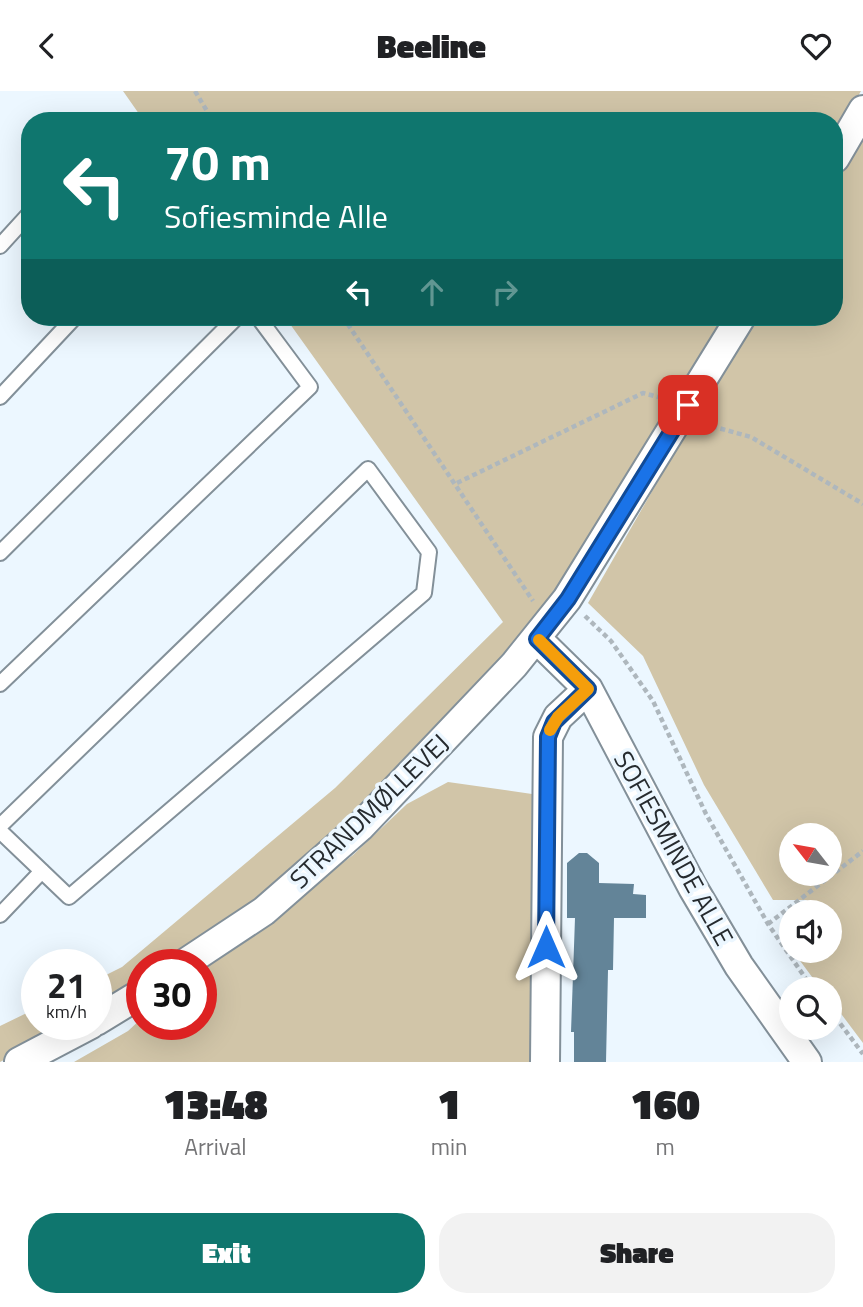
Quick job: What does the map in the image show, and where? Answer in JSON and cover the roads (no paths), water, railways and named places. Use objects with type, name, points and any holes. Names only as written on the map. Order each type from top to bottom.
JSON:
[{"type":"street","points":[[843,144],[863,110]]},
{"type":"street","name":"STRANDMØLLEVEJ","points":[[207,949],[264,911],[360,827],[537,639],[562,607],[736,326]]},
{"type":"street","name":"SOFIESMINDE ALLE","points":[[537,639],[588,689],[706,910],[769,1011],[807,1062]]},
{"type":"street","points":[[545,1062],[548,737],[554,722],[588,689]]},
{"type":"street","points":[[19,1062],[61,1040]]},
{"type":"lane","points":[[0,246],[21,223]]},
{"type":"lane","points":[[0,397],[67,326]]},
{"type":"lane","points":[[0,553],[228,326]]},
{"type":"lane","points":[[0,684],[310,387],[265,326]]},
{"type":"lane","points":[[0,826],[368,469],[429,552],[424,593],[69,897],[0,831]]},
{"type":"lane","points":[[0,915],[42,871]]}]
